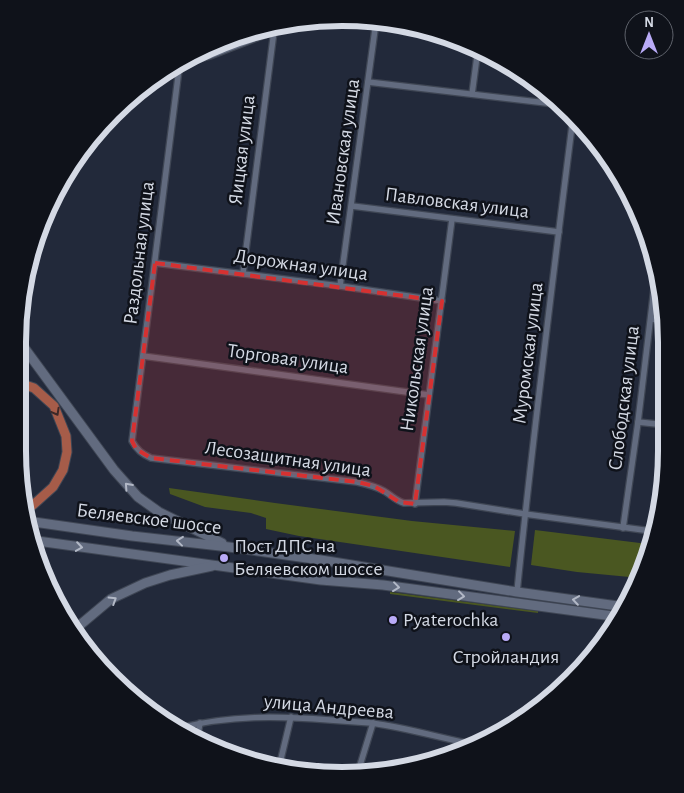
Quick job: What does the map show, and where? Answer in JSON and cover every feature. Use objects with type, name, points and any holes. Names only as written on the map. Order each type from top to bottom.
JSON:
[{"type":"main road","points":[[26,350],[114,470],[138,497],[158,512],[229,547]]},
{"type":"main road","points":[[26,385],[34,388],[54,406],[66,436],[63,470],[53,487],[31,506]]},
{"type":"main road","name":"Беляевское шоссе","points":[[34,523],[321,560],[517,592],[617,606]]},
{"type":"main road","name":"Беляевское шоссе","points":[[40,541],[321,580],[413,589],[611,616]]},
{"type":"main road","points":[[79,626],[111,599],[144,583],[170,575],[220,565]]},
{"type":"street","name":"Ивановская улица","points":[[340,286],[375,28]]},
{"type":"street","name":"Яицкая улица","points":[[243,273],[275,33]]},
{"type":"street","points":[[206,57],[248,41]]},
{"type":"street","points":[[472,94],[477,57]]},
{"type":"street","name":"Раздольная улица","points":[[132,441],[178,72]]},
{"type":"street","points":[[368,82],[548,103]]},
{"type":"street","name":"Муромская улица","points":[[517,592],[572,126]]},
{"type":"street","name":"Павловская улица","points":[[352,206],[558,232]]},
{"type":"street","name":"Никольская улица","points":[[415,504],[452,219]]},
{"type":"street","name":"Дорожная улица","points":[[155,262],[442,301]]},
{"type":"street","name":"Слободская улица","points":[[624,528],[654,293]]},
{"type":"street","points":[[651,320],[657,320]]},
{"type":"street","name":"Торговая улица","points":[[142,356],[429,395]]},
{"type":"street","points":[[638,422],[658,425]]},
{"type":"street","name":"Лесозащитная улица","points":[[132,441],[136,449],[152,458],[357,482],[379,489],[399,502],[415,504],[431,502],[456,503],[648,531]]},
{"type":"street","name":"улица Андреева","points":[[188,726],[242,718],[266,716],[291,717],[373,723],[464,742]]},
{"type":"street","points":[[280,761],[291,717]]},
{"type":"street","points":[[198,732],[200,723]]},
{"type":"street","points":[[359,766],[373,723]]},
{"type":"highlighted area","points":[[155,263],[442,301],[415,504],[399,502],[374,486],[357,482],[151,458],[136,449],[132,441]]},
{"type":"green space","points":[[169,488],[412,521],[515,531],[510,567],[299,536],[266,529],[266,518],[251,513],[205,507],[170,494]]},
{"type":"green space","points":[[535,530],[644,543],[632,577],[531,565]]},
{"type":"green space","points":[[390,592],[538,611],[538,613],[390,594]]},
{"type":"place","name":"Пост ДПС на Беляевском шоссе","points":[[224,558]]},
{"type":"place","name":"Pyaterochka","points":[[393,620]]},
{"type":"place","name":"Стройландия","points":[[506,637]]}]
